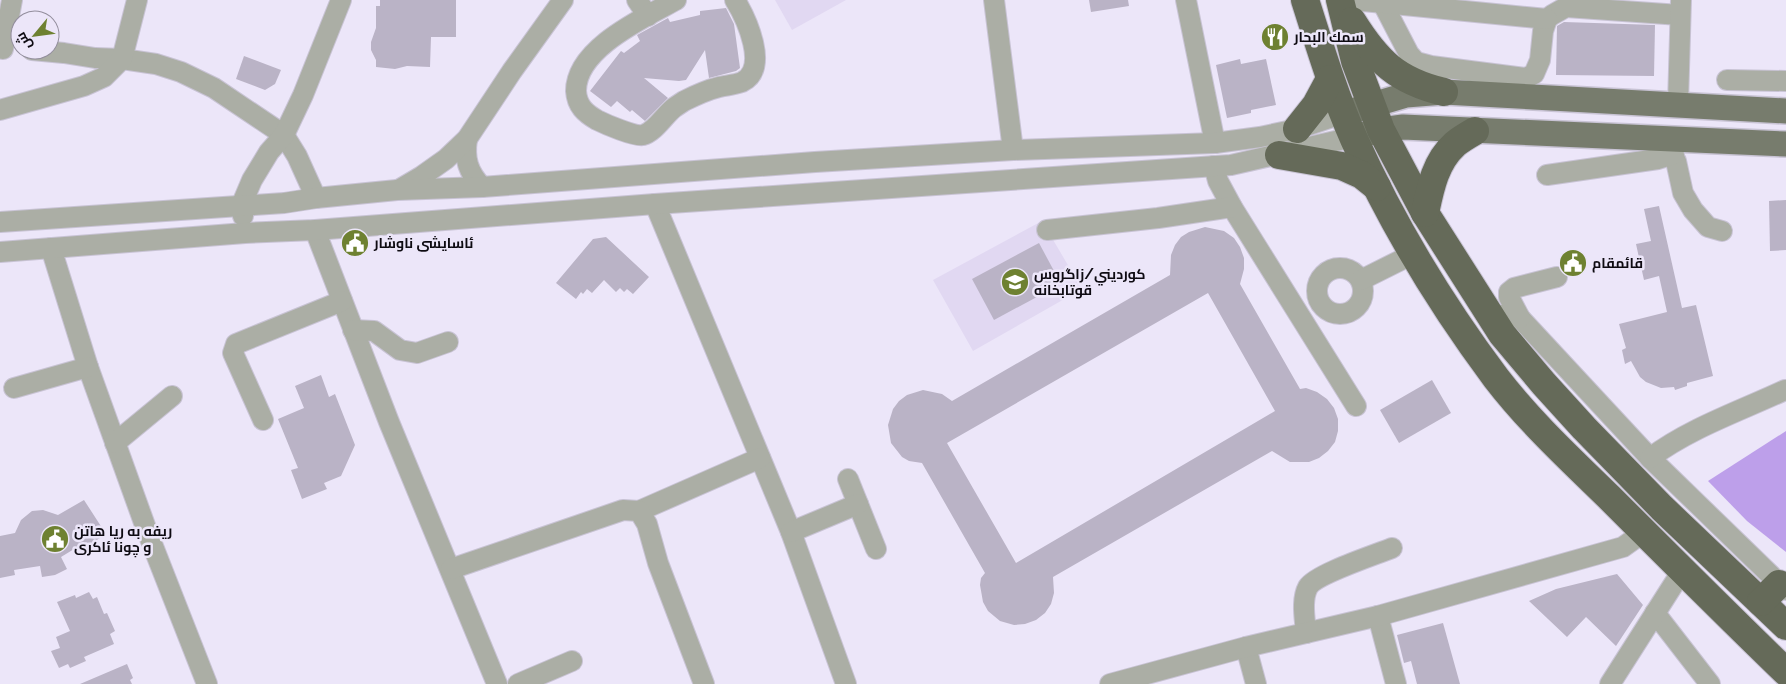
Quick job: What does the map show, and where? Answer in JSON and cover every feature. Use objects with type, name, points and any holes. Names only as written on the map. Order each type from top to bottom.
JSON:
[{"type":"highway","points":[[1305,0],[1330,79],[1377,187],[1413,254],[1443,303],[1497,379],[1536,424],[1682,571],[1786,672]]},
{"type":"highway","points":[[1341,2],[1368,47],[1385,64],[1410,81],[1444,92]]},
{"type":"highway","points":[[1341,2],[1355,61],[1376,118],[1425,213],[1502,334],[1584,428],[1662,508],[1775,592],[1786,626]]},
{"type":"highway","points":[[1297,129],[1316,105],[1330,79]]},
{"type":"highway","points":[[1425,213],[1432,181],[1440,163],[1454,145],[1475,131]]},
{"type":"highway","points":[[1279,155],[1342,166],[1362,175],[1377,187]]},
{"type":"main road","points":[[1349,125],[1376,118],[1406,95],[1444,92],[1786,111]]},
{"type":"main road","points":[[1756,143],[1757,110]]},
{"type":"main road","points":[[1376,118],[1403,127],[1786,144]]},
{"type":"street","points":[[8,49],[12,0]]},
{"type":"street","points":[[0,110],[95,82],[104,76],[122,59],[137,0]]},
{"type":"street","points":[[245,233],[241,206],[252,180],[269,152],[284,136],[341,0]]},
{"type":"street","points":[[397,190],[422,176],[446,159],[467,139],[512,71],[563,0]]},
{"type":"street","points":[[676,0],[642,8],[613,37],[588,58],[576,82],[577,98],[583,111],[598,120],[636,135],[643,135],[674,108],[701,92],[746,79],[752,72],[755,61],[754,49],[751,33],[743,12],[735,0]]},
{"type":"street","points":[[994,0],[1013,150]]},
{"type":"street","points":[[1186,0],[1215,143]]},
{"type":"street","points":[[1341,2],[1382,2],[1548,20]]},
{"type":"street","points":[[1382,2],[1408,54],[1416,62],[1431,66],[1526,78],[1534,74],[1540,60],[1543,31],[1548,20],[1552,15],[1566,8],[1681,8],[1678,104]]},
{"type":"street","points":[[60,53],[156,64],[181,72],[214,88],[284,136],[316,198]]},
{"type":"street","points":[[1727,80],[1786,81]]},
{"type":"street","points":[[0,222],[284,203],[397,190],[482,187],[815,162],[1013,150],[1215,143],[1260,137],[1297,129],[1349,125]]},
{"type":"street","points":[[0,252],[655,204],[1216,174],[1231,165],[1279,155],[1349,125]]},
{"type":"street","points":[[467,139],[465,152],[467,165],[473,177],[482,187]]},
{"type":"street","points":[[1546,176],[1675,157],[1683,193],[1693,210],[1708,227],[1722,231]]},
{"type":"street","points":[[815,162],[816,194]]},
{"type":"street","points":[[1216,174],[1232,206],[1356,406]]},
{"type":"street","points":[[1209,210],[1216,174]]},
{"type":"street","points":[[655,204],[791,532],[846,684]]},
{"type":"street","points":[[1047,230],[1158,218],[1232,206]]},
{"type":"street","points":[[315,230],[388,422],[451,569],[497,684]]},
{"type":"street","points":[[51,248],[88,367],[115,443],[206,684]]},
{"type":"street","points":[[1360,280],[1413,254]]},
{"type":"street","points":[[1332,269],[1348,269],[1356,274],[1360,280],[1364,294],[1358,308],[1352,312],[1338,315],[1330,313],[1320,303],[1317,287],[1325,273],[1332,269]]},
{"type":"street","points":[[1557,277],[1514,288],[1509,292],[1509,297],[1520,318],[1775,592]]},
{"type":"street","points":[[263,420],[233,353],[236,344],[342,301]]},
{"type":"street","points":[[1299,315],[1320,303]]},
{"type":"street","points":[[1492,318],[1511,314],[1520,318]]},
{"type":"street","points":[[353,330],[374,331],[400,350],[417,353],[448,342]]},
{"type":"street","points":[[14,388],[88,367]]},
{"type":"street","points":[[1650,458],[1662,449],[1692,433],[1785,390]]},
{"type":"street","points":[[115,443],[172,396]]},
{"type":"street","points":[[451,569],[622,510],[638,510],[760,458]]},
{"type":"street","points":[[848,479],[876,549]]},
{"type":"street","points":[[791,532],[858,504]]},
{"type":"street","points":[[638,510],[647,524],[658,563],[704,684]]},
{"type":"street","points":[[1110,684],[1246,647],[1378,616],[1623,547],[1644,532]]},
{"type":"street","points":[[1306,633],[1304,599],[1309,587],[1318,578],[1392,548]]},
{"type":"street","points":[[1610,684],[1682,571]]},
{"type":"street","points":[[1655,613],[1710,684]]},
{"type":"street","points":[[1378,616],[1396,684]]},
{"type":"street","points":[[1246,647],[1256,684]]},
{"type":"street","points":[[518,684],[572,661]]},
{"type":"shaded area","points":[[775,0],[846,0],[792,30]]},
{"type":"shaded area","points":[[1042,221],[1082,289],[973,351],[933,280]]},
{"type":"shaded area","points":[[1786,431],[1786,552],[1747,521],[1708,481]]},
{"type":"building","points":[[380,0],[456,0],[456,37],[431,37],[430,67],[407,66],[395,69],[376,67],[376,60],[371,50],[371,42],[376,28],[376,6],[380,6]]},
{"type":"building","points":[[1089,0],[1128,0],[1129,6],[1091,12]]},
{"type":"building","points":[[726,8],[734,24],[740,68],[736,71],[709,78],[705,50],[686,80],[644,78],[668,98],[645,121],[617,101],[611,107],[590,91],[621,51],[624,53],[640,41],[637,35],[668,18],[670,22],[700,15],[700,11]]},
{"type":"building","points":[[1564,22],[1655,25],[1654,76],[1556,75],[1557,26]]},
{"type":"building","points":[[244,56],[281,70],[275,84],[265,90],[236,79]]},
{"type":"building","points":[[1240,59],[1241,64],[1266,59],[1276,105],[1251,110],[1251,113],[1227,118],[1216,65]]},
{"type":"building","points":[[1786,200],[1786,250],[1770,251],[1769,201]]},
{"type":"building","points":[[1659,206],[1682,308],[1696,305],[1713,376],[1687,383],[1687,386],[1675,390],[1674,387],[1661,388],[1646,382],[1640,377],[1631,361],[1625,364],[1622,350],[1626,348],[1619,324],[1667,312],[1659,276],[1644,280],[1636,244],[1651,241],[1644,209]]},
{"type":"building","points":[[1205,227],[1224,231],[1234,238],[1244,258],[1244,269],[1240,284],[1300,389],[1306,388],[1317,392],[1327,399],[1334,408],[1338,419],[1338,431],[1335,442],[1319,458],[1309,462],[1290,462],[1272,451],[1053,577],[1054,593],[1051,604],[1045,613],[1036,620],[1014,625],[1000,621],[988,611],[983,602],[980,585],[981,578],[985,573],[922,463],[909,461],[902,457],[891,443],[888,425],[893,409],[907,395],[923,390],[942,394],[952,401],[1170,275],[1171,255],[1175,245],[1181,237],[1189,232]],"holes":[[[1208,293],[1275,411],[1016,563],[947,443]]]},
{"type":"building","points":[[606,237],[649,277],[633,294],[627,289],[624,292],[620,288],[616,292],[604,280],[592,293],[587,289],[583,294],[581,292],[576,299],[556,283],[593,239]]},
{"type":"building","points":[[1039,243],[1061,284],[994,320],[972,279]]},
{"type":"building","points":[[321,375],[329,397],[335,394],[355,445],[341,476],[324,483],[327,489],[302,499],[291,470],[298,468],[278,419],[304,408],[295,386]]},
{"type":"building","points":[[1432,380],[1451,413],[1399,443],[1380,410]]},
{"type":"building","name":"ريفه به ريا هاتن و چونا ئاكرى","points":[[84,500],[106,534],[86,547],[84,543],[61,557],[67,569],[55,575],[42,577],[40,566],[14,570],[15,575],[0,578],[0,536],[15,533],[21,520],[32,511],[43,510],[58,515]]},
{"type":"building","points":[[1617,574],[1643,605],[1616,646],[1586,617],[1567,637],[1529,601],[1556,589]]},
{"type":"building","points":[[89,592],[93,599],[97,597],[104,614],[107,613],[115,631],[110,634],[114,644],[84,657],[86,661],[70,668],[68,664],[59,668],[51,651],[60,648],[56,637],[70,631],[57,602],[75,595],[76,598]]},
{"type":"building","points":[[1443,623],[1460,684],[1417,684],[1411,661],[1404,663],[1397,635]]},
{"type":"building","points":[[127,664],[133,678],[130,680],[132,684],[80,684]]},
{"type":"place","name":"سمك البحار","points":[[1275,37]]},
{"type":"place","name":"ئاسايشى ناوشار","points":[[355,243]]},
{"type":"place","name":"قائمقام","points":[[1573,263]]},
{"type":"place","name":"كورديني/زاگروس قوتابخانه‌","points":[[1015,282]]},
{"type":"place","name":"ريفه به ريا هاتن و چونا ئاكرى","points":[[55,539]]}]
